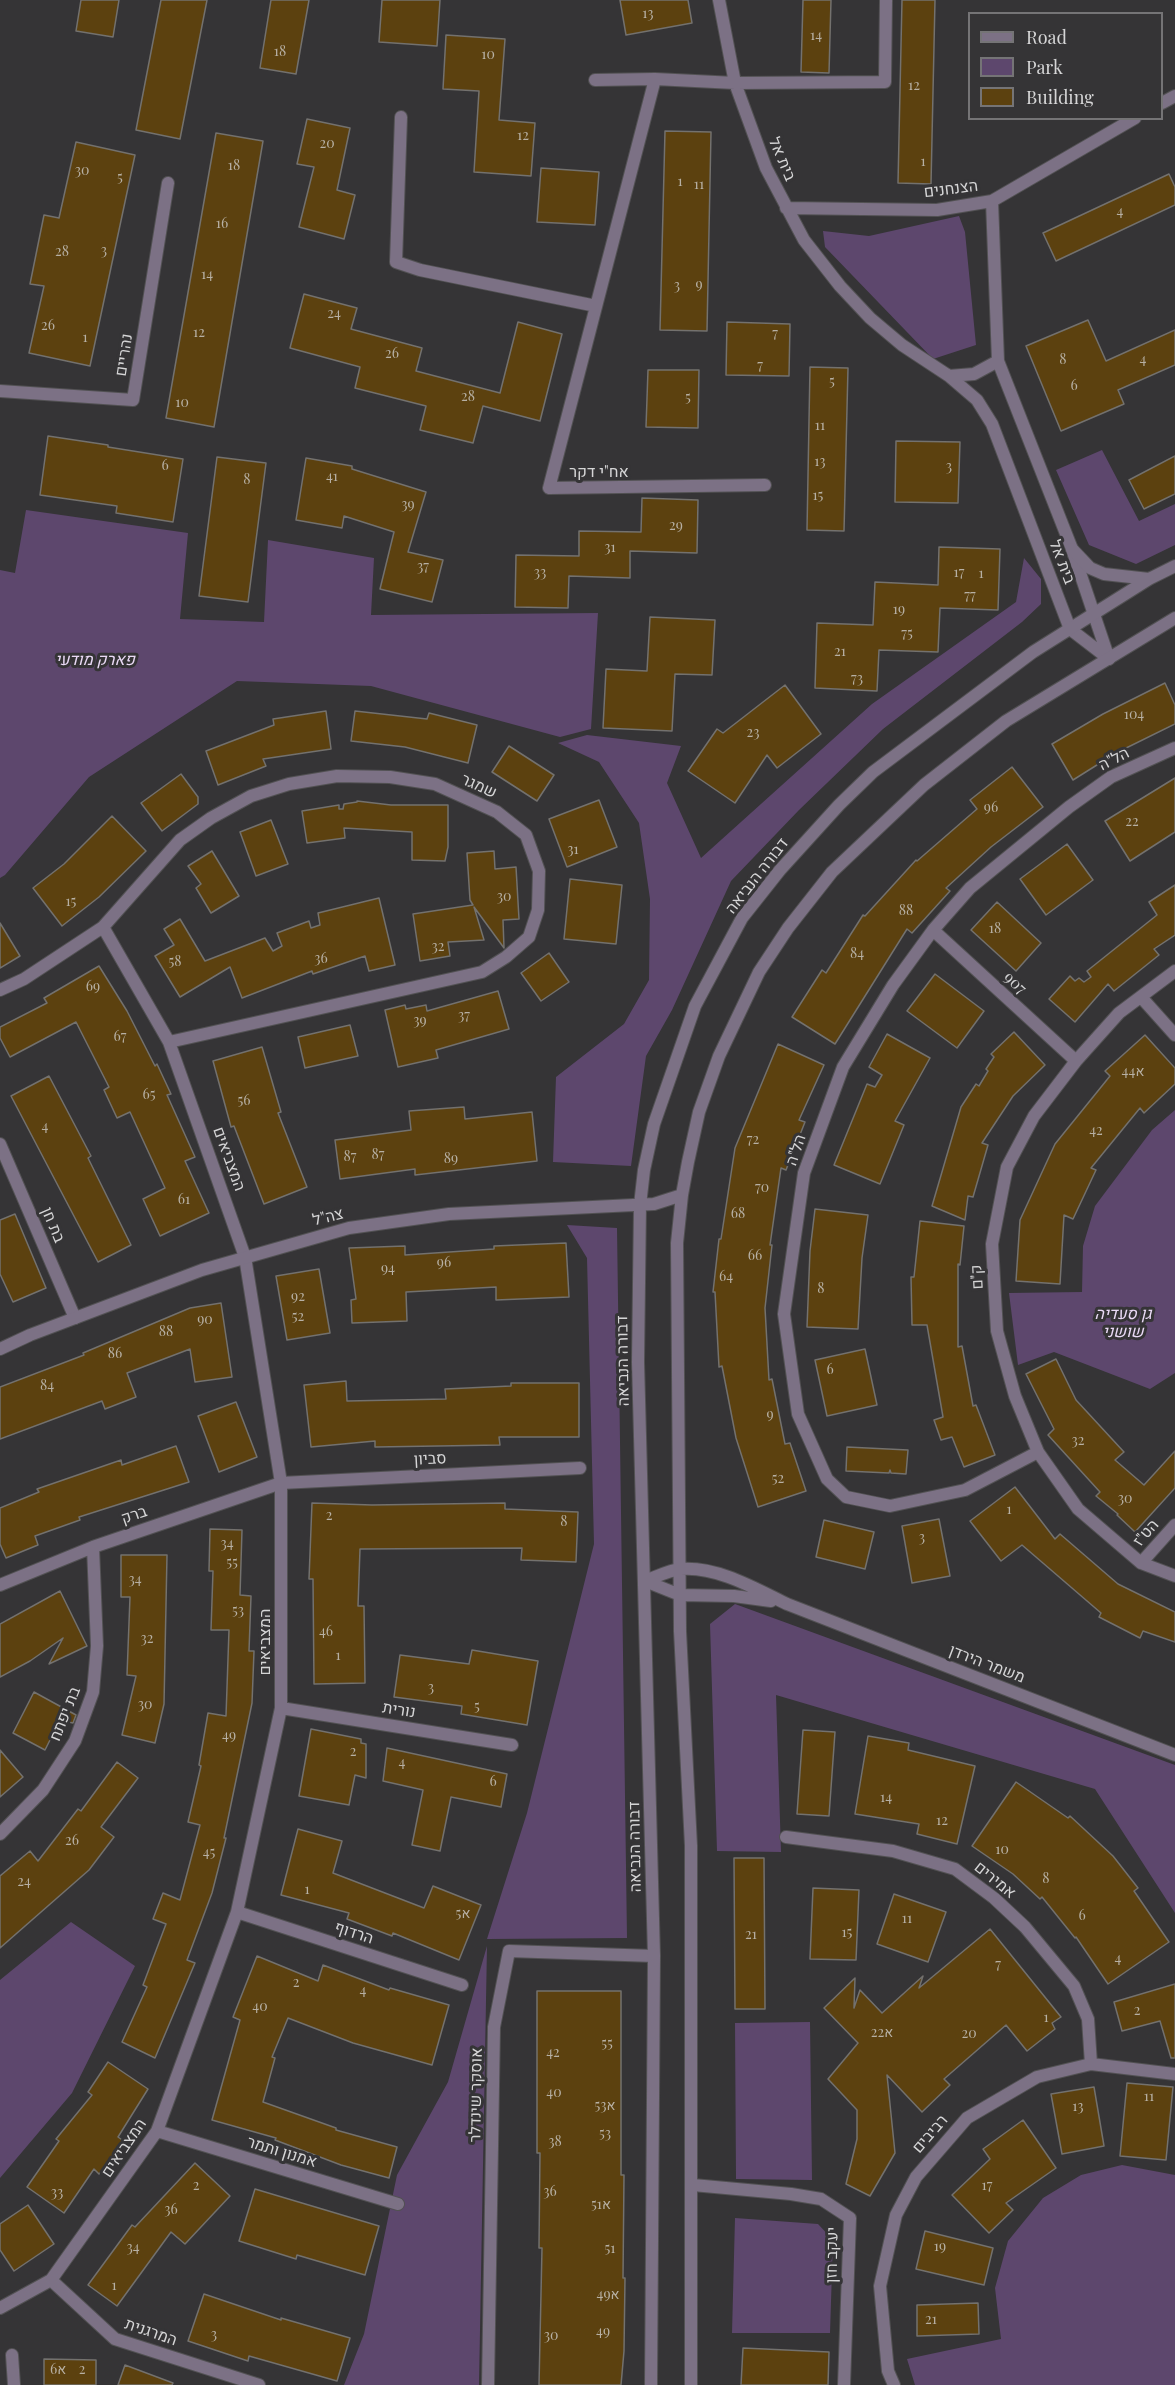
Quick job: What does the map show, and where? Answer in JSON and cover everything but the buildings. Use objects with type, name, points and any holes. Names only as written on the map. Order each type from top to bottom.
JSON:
[{"type":"street","name":"בית אל","points":[[719,0],[735,82],[766,168],[786,208],[804,240],[840,286],[870,318],[902,345],[949,376],[977,400],[992,424],[1070,629]]},
{"type":"street","points":[[595,80],[885,82],[886,0]]},
{"type":"street","name":"אח\"י דקר","points":[[655,79],[549,488],[765,485]]},
{"type":"street","points":[[401,117],[396,262],[420,270],[596,306]]},
{"type":"street","name":"הצנחנים","points":[[786,208],[937,210],[992,201],[1132,120]]},
{"type":"street","name":"נהריים","points":[[0,391],[133,400],[168,183]]},
{"type":"street","name":"בית אל","points":[[992,201],[998,361],[1072,549],[1109,659]]},
{"type":"street","points":[[949,376],[974,374],[998,361]]},
{"type":"street","points":[[1072,549],[1090,568],[1104,574],[1149,579]]},
{"type":"street","name":"דבורה הנביאה","points":[[651,2385],[654,1956],[638,1362],[640,1205],[644,1170],[654,1124],[695,1006],[742,918],[780,870],[873,772],[1033,652],[1149,579],[1175,566]]},
{"type":"street","points":[[691,2385],[693,2185],[691,1846],[680,1595],[677,1243],[682,1195],[699,1112],[719,1056],[759,972],[788,928],[832,872],[924,785],[1006,721],[1175,618]]},
{"type":"street","points":[[1070,629],[1109,659]]},
{"type":"street","name":"הל\"ה","points":[[1038,1452],[965,1490],[890,1506],[846,1497],[827,1479],[798,1414],[784,1314],[804,1173],[843,1067],[893,985],[933,930],[970,888],[1069,807],[1111,777],[1175,748]]},
{"type":"street","name":"שמגר","points":[[0,990],[24,979],[103,927],[180,840],[212,818],[251,796],[289,784],[337,776],[390,777],[435,784],[497,812],[526,835],[539,871],[537,910],[529,937],[506,957],[482,972],[169,1042]]},
{"type":"street","name":"המצביאים","points":[[0,2307],[51,2280],[157,2131],[237,1912],[281,1707],[281,1483],[245,1257],[241,1240],[169,1042],[103,927]]},
{"type":"street","name":"907","points":[[933,930],[1076,1061]]},
{"type":"street","name":"ק\"ם","points":[[1175,971],[1119,1012],[1076,1061],[1034,1116],[1007,1167],[992,1244],[997,1331],[1015,1396],[1038,1452],[1078,1509],[1142,1563],[1175,1576]]},
{"type":"street","points":[[1141,997],[1175,1035]]},
{"type":"street","name":"בת חן","points":[[0,1144],[75,1318]]},
{"type":"street","name":"צה\"ל","points":[[0,1349],[202,1270],[349,1228],[448,1214],[640,1205],[662,1202],[682,1195]]},
{"type":"street","name":"סביון","points":[[281,1483],[580,1468]]},
{"type":"street","name":"ברק","points":[[0,1585],[93,1547],[281,1483]]},
{"type":"street","name":"הט\"ז","points":[[1142,1563],[1175,1525]]},
{"type":"street","name":"בת יפתח","points":[[0,1834],[43,1790],[75,1741],[93,1692],[97,1646],[93,1547]]},
{"type":"street","name":"משמר הירדן","points":[[645,1581],[680,1569],[727,1577],[787,1604],[1175,1755]]},
{"type":"street","name":"משמר הירדן","points":[[645,1581],[680,1595],[762,1598],[787,1604]]},
{"type":"street","name":"נורית","points":[[281,1707],[512,1745]]},
{"type":"street","name":"אמירים","points":[[786,1837],[892,1851],[955,1869],[1025,1927],[1074,1986],[1088,2019],[1091,2064]]},
{"type":"street","name":"הרדוף","points":[[237,1912],[462,1985]]},
{"type":"street","name":"אוסקר שינדלר","points":[[488,2385],[494,2027],[509,1951],[654,1956]]},
{"type":"street","name":"רביבים","points":[[894,2385],[888,2371],[880,2286],[897,2215],[916,2177],[967,2118],[1037,2077],[1091,2064],[1175,2074]]},
{"type":"street","name":"אמנון ותמר","points":[[157,2131],[398,2204]]},
{"type":"street","name":"יעקב חזן","points":[[693,2185],[821,2199],[850,2218],[844,2385]]},
{"type":"street","name":"המרגנית","points":[[51,2280],[115,2339],[259,2385]]},
{"type":"street","points":[[12,2355],[14,2385]]},
{"type":"green space","points":[[959,216],[965,232],[976,345],[933,359],[825,247],[823,231],[869,236]]},
{"type":"green space","points":[[1102,450],[1139,521],[1175,504],[1175,545],[1136,564],[1089,545],[1056,470]]},
{"type":"green space","name":"פארק מודעי","points":[[26,510],[188,533],[180,619],[264,622],[268,540],[374,558],[371,615],[598,613],[591,729],[560,737],[371,686],[237,681],[89,777],[0,878],[0,570],[15,573]]},
{"type":"green space","points":[[1024,558],[1041,579],[1041,604],[1022,622],[883,729],[799,810],[731,881],[672,1010],[646,1056],[631,1166],[553,1162],[556,1077],[624,1024],[649,980],[650,899],[639,823],[599,762],[558,743],[587,735],[681,746],[667,783],[701,858],[872,704],[1016,602]]},
{"type":"green space","name":"גן סעדיה שושני","points":[[1175,1110],[1175,1373],[1150,1389],[1054,1352],[1018,1365],[1009,1293],[1082,1292],[1083,1246],[1095,1206],[1152,1130]]},
{"type":"green space","points":[[567,1225],[617,1228],[627,1938],[487,1939],[527,1813],[594,1544],[587,1258]]},
{"type":"green space","points":[[735,1604],[1175,1765],[1175,1913],[1095,1789],[776,1695],[781,1852],[717,1851],[710,1624]]},
{"type":"green space","points":[[71,1922],[135,1966],[72,2093],[0,2178],[0,1980]]},
{"type":"green space","points":[[487,1946],[479,2385],[344,2385],[364,2334],[397,2175],[448,2082]]},
{"type":"green space","points":[[810,2022],[812,2180],[736,2179],[735,2023]]},
{"type":"green space","points":[[1122,2165],[1175,2175],[1175,2385],[915,2385],[907,2359],[1001,2339],[995,2288],[1008,2241],[1043,2198],[1081,2175]]},
{"type":"green space","points":[[735,2218],[818,2224],[833,2240],[830,2333],[732,2333]]}]
